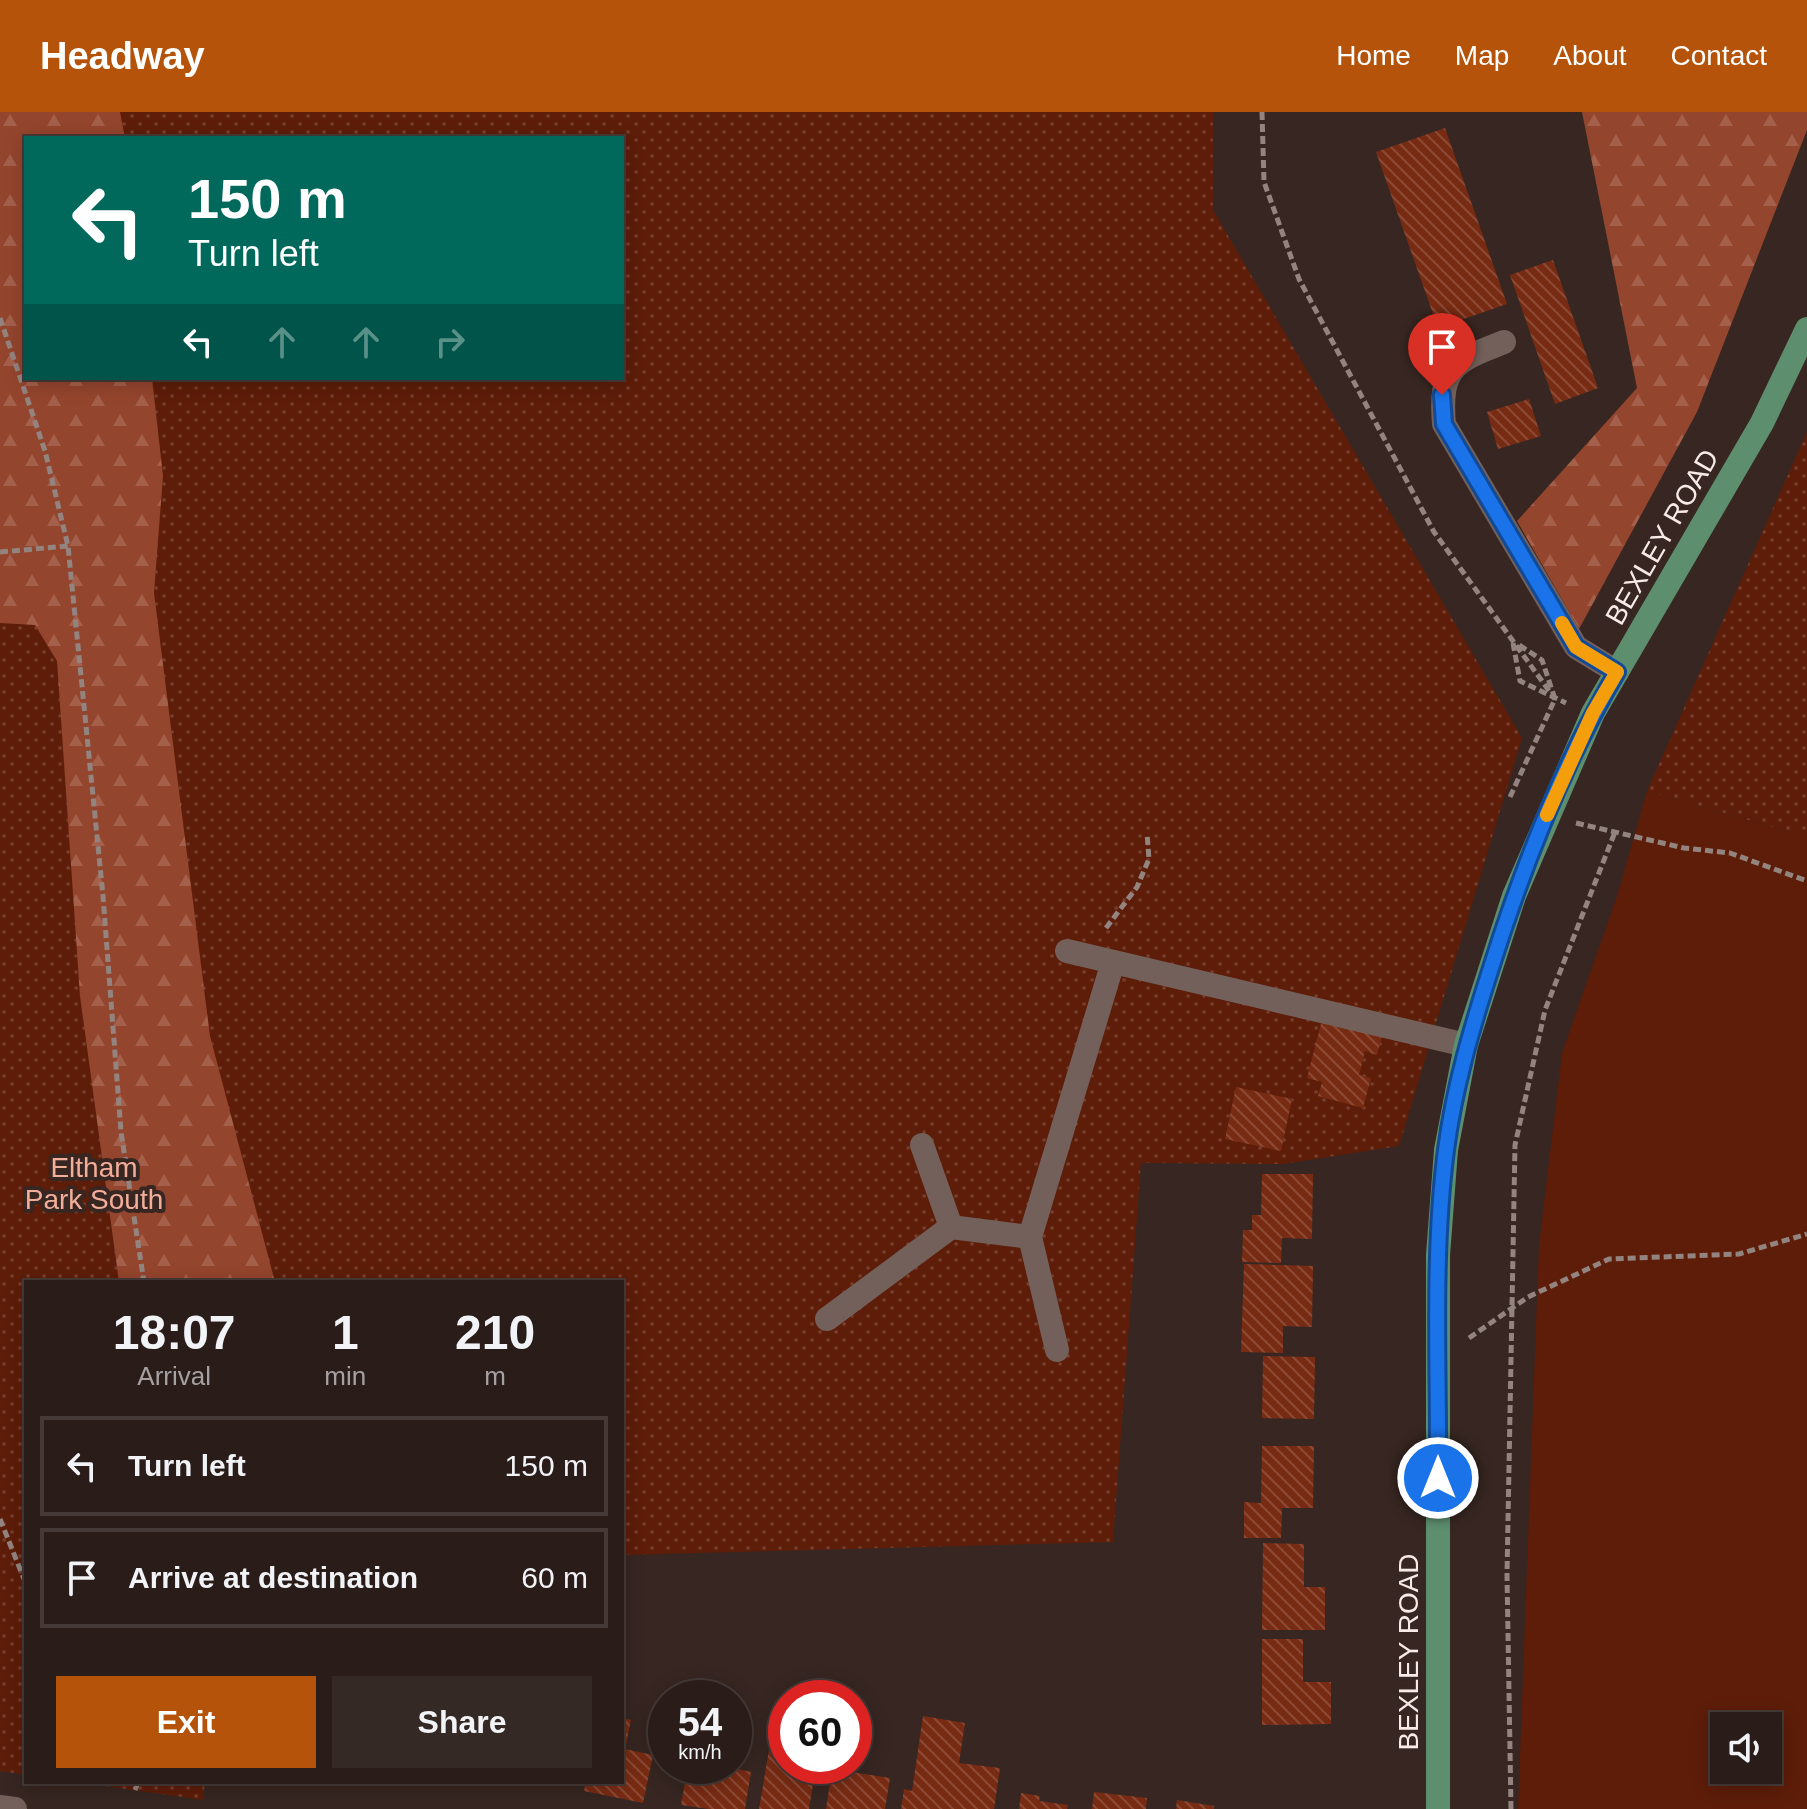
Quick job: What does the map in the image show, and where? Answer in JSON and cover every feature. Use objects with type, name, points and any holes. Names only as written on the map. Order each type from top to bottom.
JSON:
[{"type":"main road","name":"BEXLEY ROAD","points":[[1438,1809],[1438,1255],[1446,1150],[1466,1045],[1514,896],[1593,713],[1762,423],[1807,329]]},
{"type":"street","points":[[1504,342],[1465,357],[1450,374],[1442,395],[1444,424],[1576,647],[1617,672]]},
{"type":"street","points":[[1067,951],[1466,1045]]},
{"type":"street","points":[[1057,1350],[1030,1237],[1104,960]]},
{"type":"street","points":[[922,1145],[951,1227]]},
{"type":"street","points":[[827,1319],[951,1227],[1030,1237]]},
{"type":"street","points":[[0,1807],[15,1809]]},
{"type":"path","points":[[1262,112],[1264,182],[1299,279],[1434,532],[1555,699]]},
{"type":"path","points":[[0,318],[45,451],[68,546],[103,896],[121,1132],[144,1280]]},
{"type":"path","points":[[0,552],[68,546]]},
{"type":"path","points":[[1512,641],[1520,681],[1555,699]]},
{"type":"path","points":[[1510,797],[1555,699],[1542,660],[1512,641]]},
{"type":"path","points":[[1575,823],[1684,848],[1730,853],[1807,881]]},
{"type":"path","points":[[1511,1809],[1507,1575],[1515,1145],[1545,1010],[1615,832]]},
{"type":"path","points":[[1104,960],[1102,934],[1137,887],[1149,859],[1147,833]]},
{"type":"path","points":[[1438,1358],[1528,1297],[1609,1259],[1739,1254],[1807,1234]]},
{"type":"path","points":[[0,1519],[24,1579]]},
{"type":"path","points":[[135,1790],[137,1784]]},
{"type":"green space","name":"Eltham Park South","points":[[0,112],[1213,112],[1213,210],[1522,738],[1399,1146],[1283,1164],[1141,1163],[1113,1542],[624,1555],[624,1280],[24,1280],[24,1775],[0,1771]]},
{"type":"green space","points":[[0,112],[120,112],[125,136],[24,136],[24,380],[152,380],[163,476],[154,593],[210,1036],[274,1280],[119,1280],[80,996],[57,661],[35,625],[0,623]]},
{"type":"green space","points":[[1582,112],[1807,112],[1807,130],[1697,412],[1579,629],[1517,521],[1637,388]]},
{"type":"green space","points":[[1807,432],[1807,837],[1647,791]]},
{"type":"green space","points":[[1647,791],[1807,837],[1807,1809],[1518,1809],[1539,1245],[1562,1053],[1617,896]]},
{"type":"green space","points":[[91,1784],[205,1784],[203,1800]]},
{"type":"building","points":[[1445,128],[1507,304],[1438,328],[1376,152]]},
{"type":"building","points":[[1553,260],[1598,388],[1555,404],[1510,275]]},
{"type":"building","points":[[1529,399],[1541,436],[1498,449],[1487,412]]},
{"type":"building","points":[[1322,1020],[1382,1035],[1377,1055],[1365,1051],[1359,1075],[1371,1078],[1363,1108],[1318,1096],[1322,1082],[1307,1078]]},
{"type":"building","points":[[1236,1087],[1292,1099],[1281,1151],[1225,1139]]},
{"type":"building","points":[[1262,1174],[1313,1174],[1312,1239],[1282,1238],[1281,1263],[1242,1262],[1243,1230],[1252,1230],[1252,1215],[1261,1215]]},
{"type":"building","points":[[1244,1264],[1313,1266],[1312,1327],[1283,1326],[1283,1353],[1241,1352]]},
{"type":"building","points":[[1263,1356],[1315,1357],[1314,1419],[1262,1418]]},
{"type":"building","points":[[1262,1446],[1314,1446],[1313,1508],[1282,1508],[1281,1538],[1244,1538],[1244,1502],[1261,1503]]},
{"type":"building","points":[[1263,1543],[1304,1544],[1304,1587],[1325,1587],[1325,1630],[1262,1630]]},
{"type":"building","points":[[1262,1639],[1303,1639],[1303,1682],[1331,1682],[1331,1724],[1262,1725]]},
{"type":"building","points":[[923,1716],[965,1723],[959,1763],[1000,1768],[994,1809],[901,1809],[904,1789],[912,1791]]},
{"type":"building","points":[[624,1718],[631,1720],[625,1749],[648,1754],[648,1779],[643,1803],[584,1791],[586,1784],[624,1784]]},
{"type":"building","points":[[768,1756],[768,1784],[813,1784],[809,1809],[759,1809]]},
{"type":"building","points":[[872,1775],[890,1778],[885,1809],[826,1809],[830,1784],[872,1784]]},
{"type":"building","points":[[685,1784],[749,1784],[745,1809],[681,1805]]},
{"type":"building","points":[[1094,1792],[1147,1798],[1146,1809],[1092,1809]]},
{"type":"building","points":[[1021,1793],[1040,1796],[1039,1801],[1068,1805],[1067,1809],[1019,1809]]},
{"type":"building","points":[[1177,1800],[1214,1806],[1214,1809],[1176,1809]]},
{"type":"slow traffic","points":[[1547,815],[1593,713],[1617,672],[1576,647],[1562,623]]},
{"type":"route","points":[[1438,1478],[1438,1255],[1446,1150],[1466,1045],[1514,896],[1540,830],[1593,713],[1617,672],[1576,647],[1444,424],[1442,395]]}]
